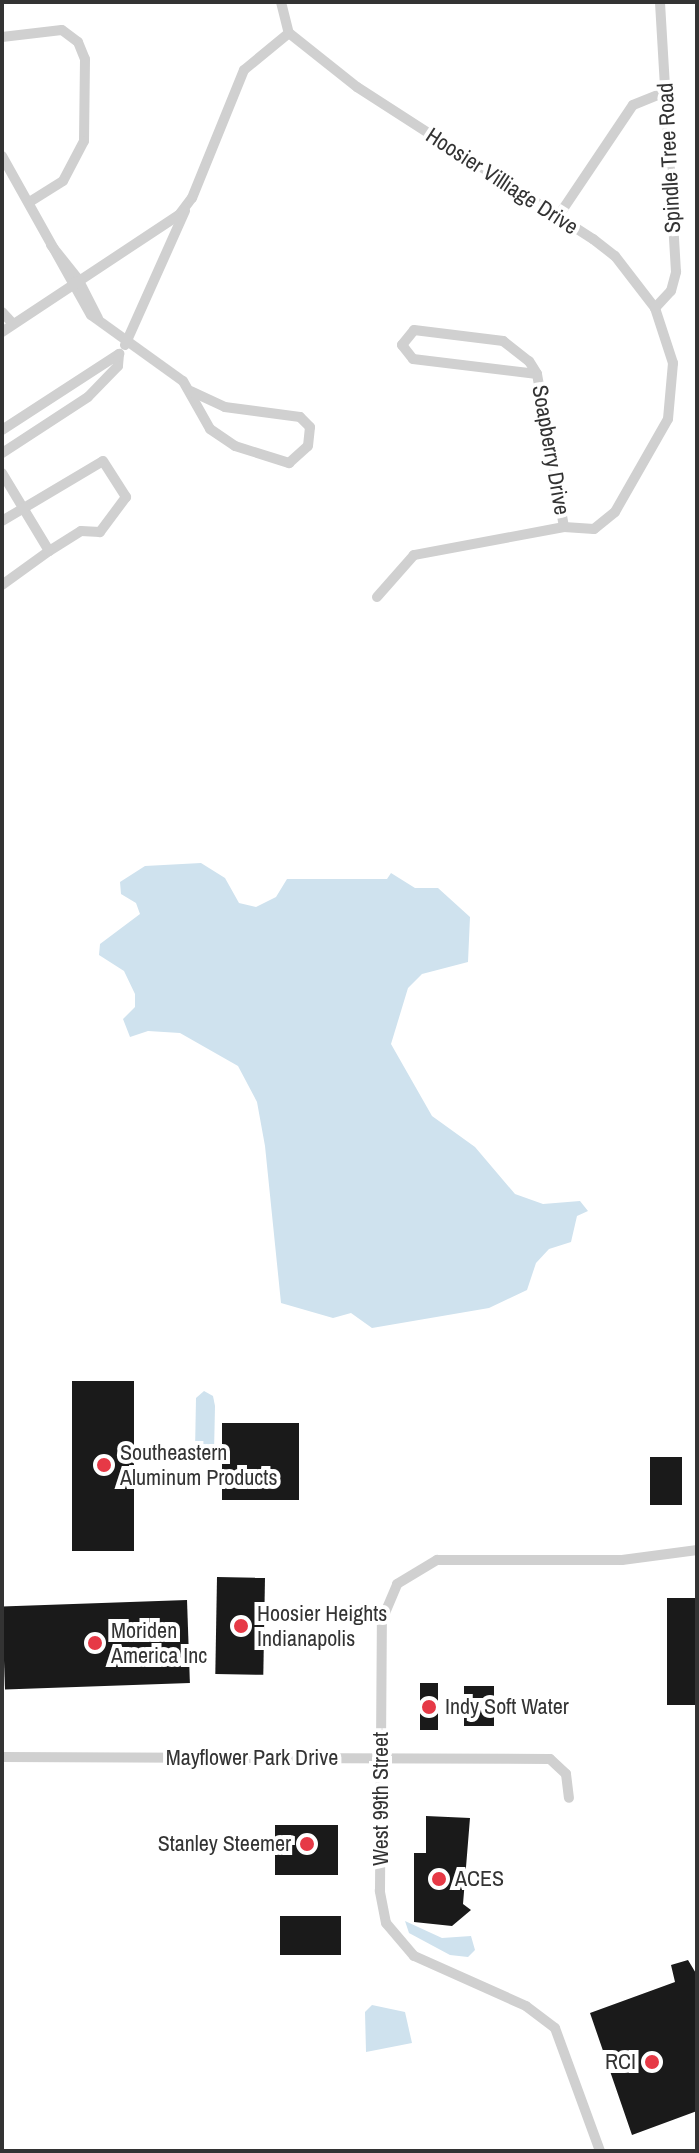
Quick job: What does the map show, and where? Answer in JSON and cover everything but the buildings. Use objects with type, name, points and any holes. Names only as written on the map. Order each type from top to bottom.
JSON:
[{"type":"street","points":[[2,430],[119,354],[187,206],[244,70],[289,33],[281,2]]},
{"type":"street","name":"Spindle Tree Road","points":[[655,308],[671,291],[676,272],[660,2]]},
{"type":"street","points":[[2,37],[62,30],[78,42],[85,59],[84,141],[63,181],[29,202]]},
{"type":"street","name":"Hoosier Villiage Drive","points":[[289,33],[319,61],[615,256],[655,308],[673,363],[668,419],[609,519],[594,529],[564,527],[414,555],[377,597]]},
{"type":"street","points":[[557,218],[633,105],[665,92]]},
{"type":"street","points":[[2,156],[51,245],[98,318],[191,391],[225,407],[300,417],[310,427],[308,446],[289,463],[235,446],[205,423],[191,391]]},
{"type":"street","points":[[2,332],[187,206]]},
{"type":"street","points":[[2,312],[13,324]]},
{"type":"street","name":"Soapberry Drive","points":[[537,374],[413,359],[402,345],[414,330],[503,341],[521,351],[537,374],[564,527]]},
{"type":"street","points":[[2,453],[88,397],[118,366],[119,354]]},
{"type":"street","points":[[2,521],[103,461],[126,497],[100,532],[81,531],[2,585]]},
{"type":"street","points":[[2,473],[49,551]]},
{"type":"street","name":"West 99th Street","points":[[603,2148],[563,2039],[546,2019],[424,1962],[390,1931],[380,1899],[382,1620],[387,1601],[407,1575],[448,1558],[622,1560],[697,1550]]},
{"type":"street","name":"Mayflower Park Drive","points":[[2,1757],[550,1759],[564,1769],[569,1798]]},
{"type":"water","points":[[201,863],[225,878],[239,903],[256,907],[276,897],[287,879],[387,879],[391,873],[415,888],[438,888],[470,917],[468,962],[422,974],[408,988],[391,1044],[432,1116],[475,1147],[515,1194],[543,1204],[580,1201],[588,1211],[577,1216],[571,1242],[549,1249],[536,1263],[527,1290],[489,1308],[372,1328],[351,1313],[333,1318],[281,1303],[265,1146],[257,1102],[238,1066],[180,1033],[148,1031],[130,1037],[123,1019],[135,1007],[135,994],[124,971],[99,955],[100,944],[140,914],[136,903],[121,894],[120,882],[145,866]]},
{"type":"water","points":[[204,1391],[213,1396],[215,1406],[214,1453],[206,1462],[195,1451],[196,1398]]},
{"type":"water","points":[[405,1921],[442,1938],[471,1936],[475,1950],[468,1957],[450,1955],[409,1933]]},
{"type":"water","points":[[372,2005],[405,2012],[412,2043],[366,2052],[365,2012]]},
{"type":"place","name":"Southeastern Aluminum Products","points":[[104,1465]]},
{"type":"place","name":"Hoosier Heights Indianapolis","points":[[241,1626]]},
{"type":"place","name":"Moriden America Inc","points":[[95,1643]]},
{"type":"place","name":"Indy Soft Water","points":[[429,1707]]},
{"type":"place","name":"Stanley Steemer","points":[[307,1844]]},
{"type":"place","name":"ACES","points":[[439,1879]]},
{"type":"place","name":"RCI","points":[[652,2062]]}]
